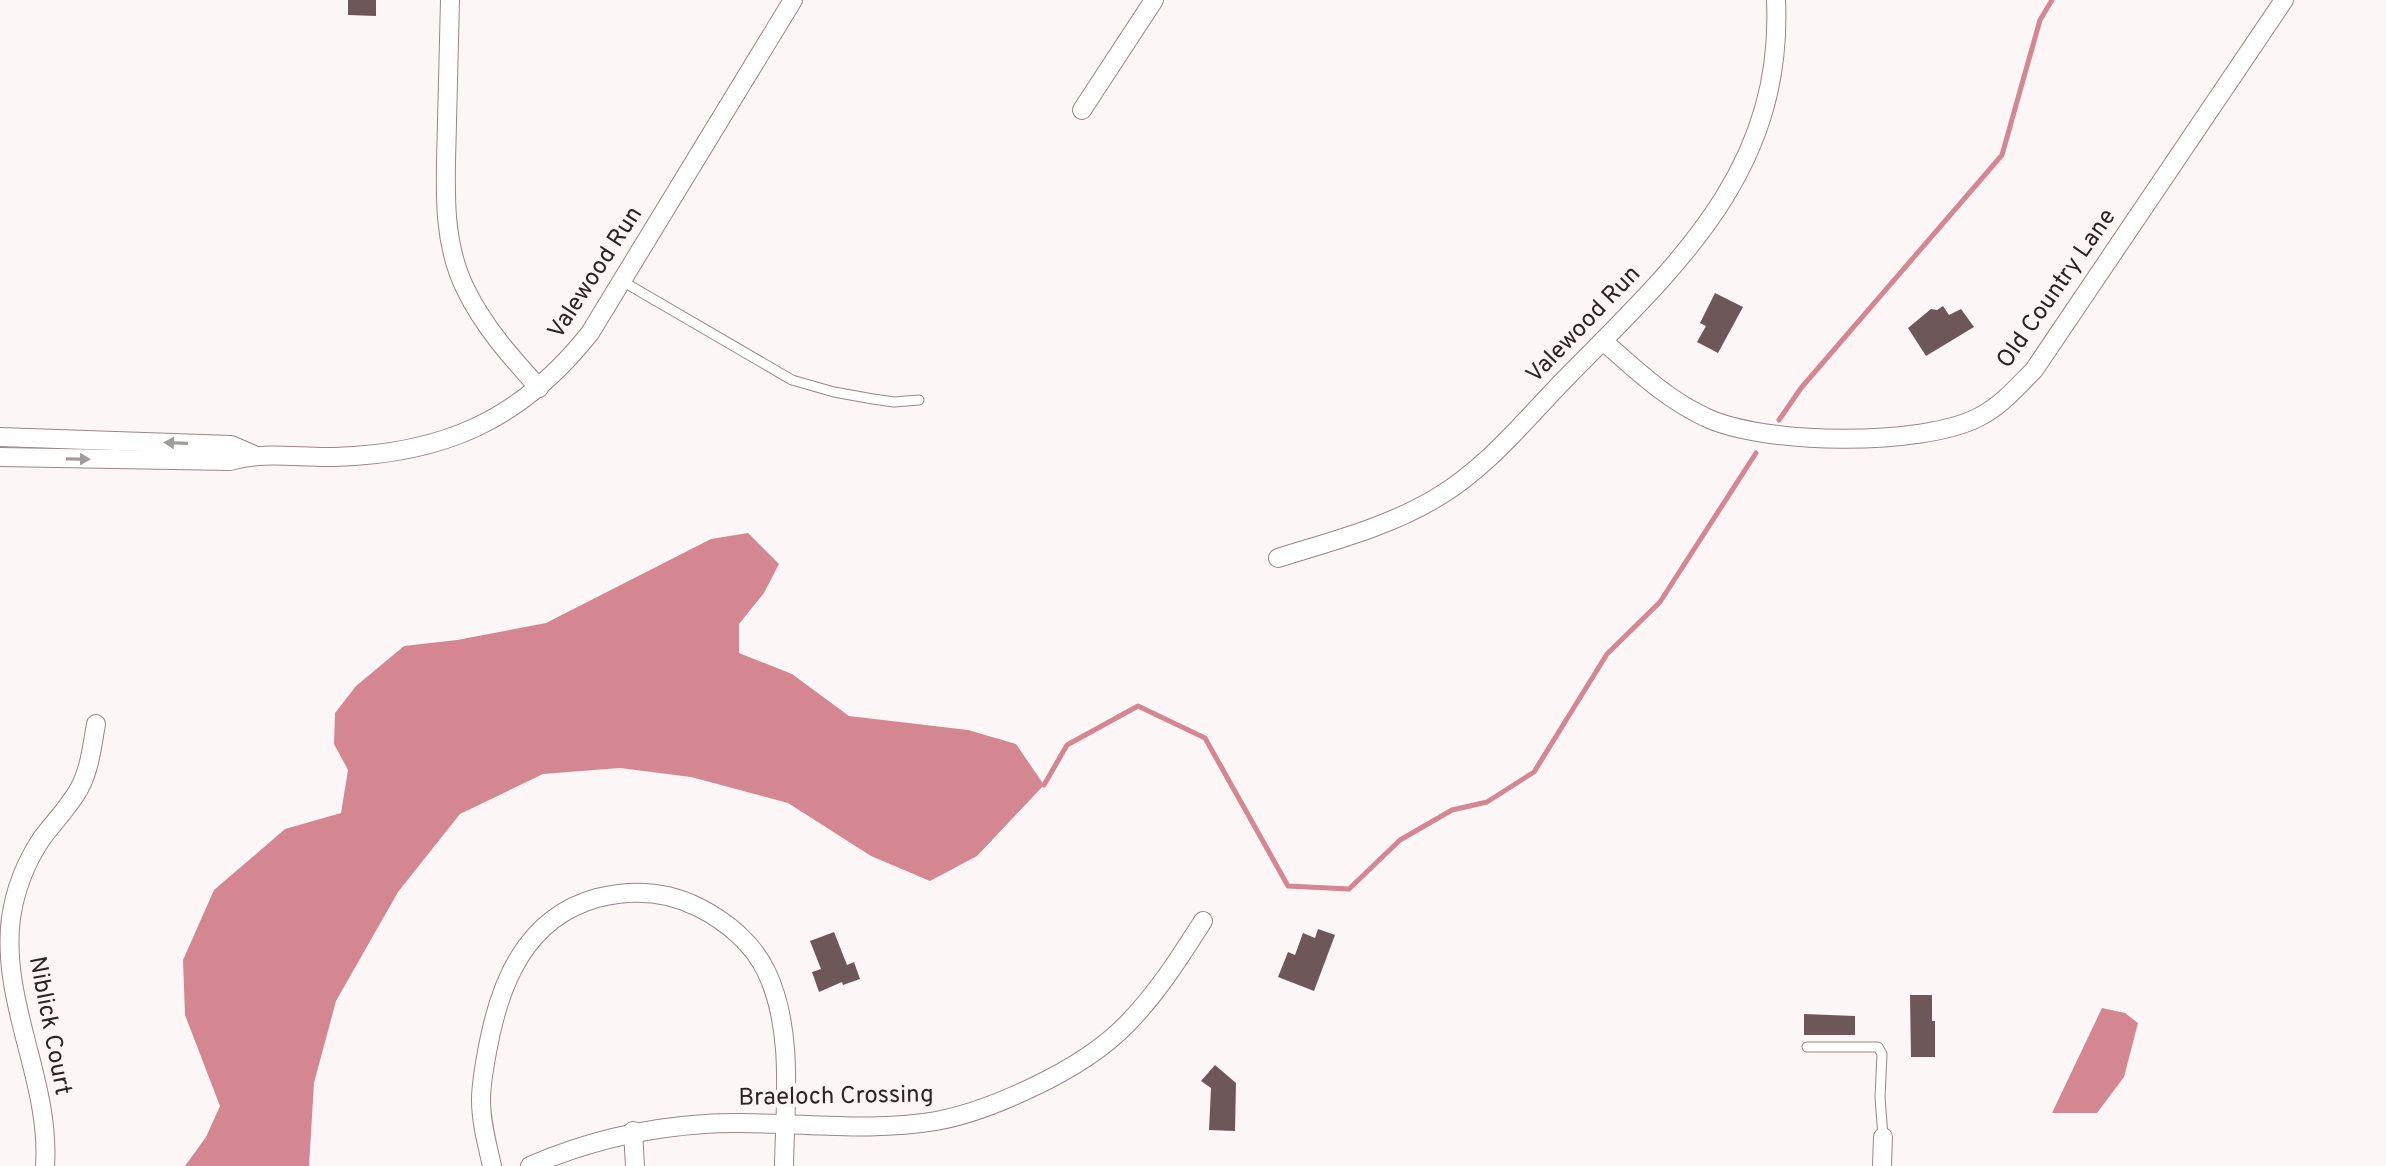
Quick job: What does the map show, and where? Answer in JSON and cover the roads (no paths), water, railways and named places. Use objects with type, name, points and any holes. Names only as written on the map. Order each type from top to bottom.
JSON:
[{"type":"street","points":[[450,0],[445,181],[452,253],[464,288],[482,318],[504,349],[539,388]]},
{"type":"street","name":"Valewood Run","points":[[0,457],[230,461],[252,454],[368,456],[407,451],[444,441],[482,424],[539,388],[568,361],[590,333],[793,0]]},
{"type":"street","points":[[1082,110],[1154,0]]},
{"type":"street","name":"Valewood Run","points":[[1278,558],[1410,513],[1465,479],[1603,341],[1688,250],[1732,186],[1761,118],[1775,50],[1776,0]]},
{"type":"street","name":"Old Country Lane","points":[[1603,341],[1653,385],[1682,405],[1730,428],[1756,434],[1900,437],[1930,434],[1978,418],[1998,405],[2034,370],[2284,0]]},
{"type":"street","name":"Valewood Run","points":[[0,437],[231,445],[252,454]]},
{"type":"street","name":"Niblick Court","points":[[45,1166],[43,1121],[10,967],[11,917],[31,856],[84,778],[96,724]]},
{"type":"street","points":[[492,1166],[482,1123],[482,1082],[496,1009],[516,961],[553,918],[579,903],[632,892],[658,893],[684,900],[730,927],[766,970],[781,1019],[784,1166]]},
{"type":"street","name":"Braeloch Crossing","points":[[530,1166],[590,1142],[633,1131],[710,1123],[872,1125],[936,1121],[1008,1099],[1060,1075],[1126,1025],[1157,991],[1203,921]]},
{"type":"street","points":[[633,1131],[635,1166]]},
{"type":"street","points":[[1882,1166],[1883,1137]]},
{"type":"lane","points":[[622,281],[792,380],[873,399],[894,402],[919,400]]},
{"type":"lane","points":[[1807,1047],[1878,1047],[1882,1054],[1880,1097],[1883,1137]]},
{"type":"waterway","points":[[1779,420],[1801,388],[2002,155],[2040,20],[2052,0]]},
{"type":"waterway","points":[[1044,785],[1067,745],[1138,706],[1205,738],[1288,886],[1349,889],[1400,840],[1452,810],[1487,802],[1534,772],[1607,654],[1660,602],[1756,453]]}]
